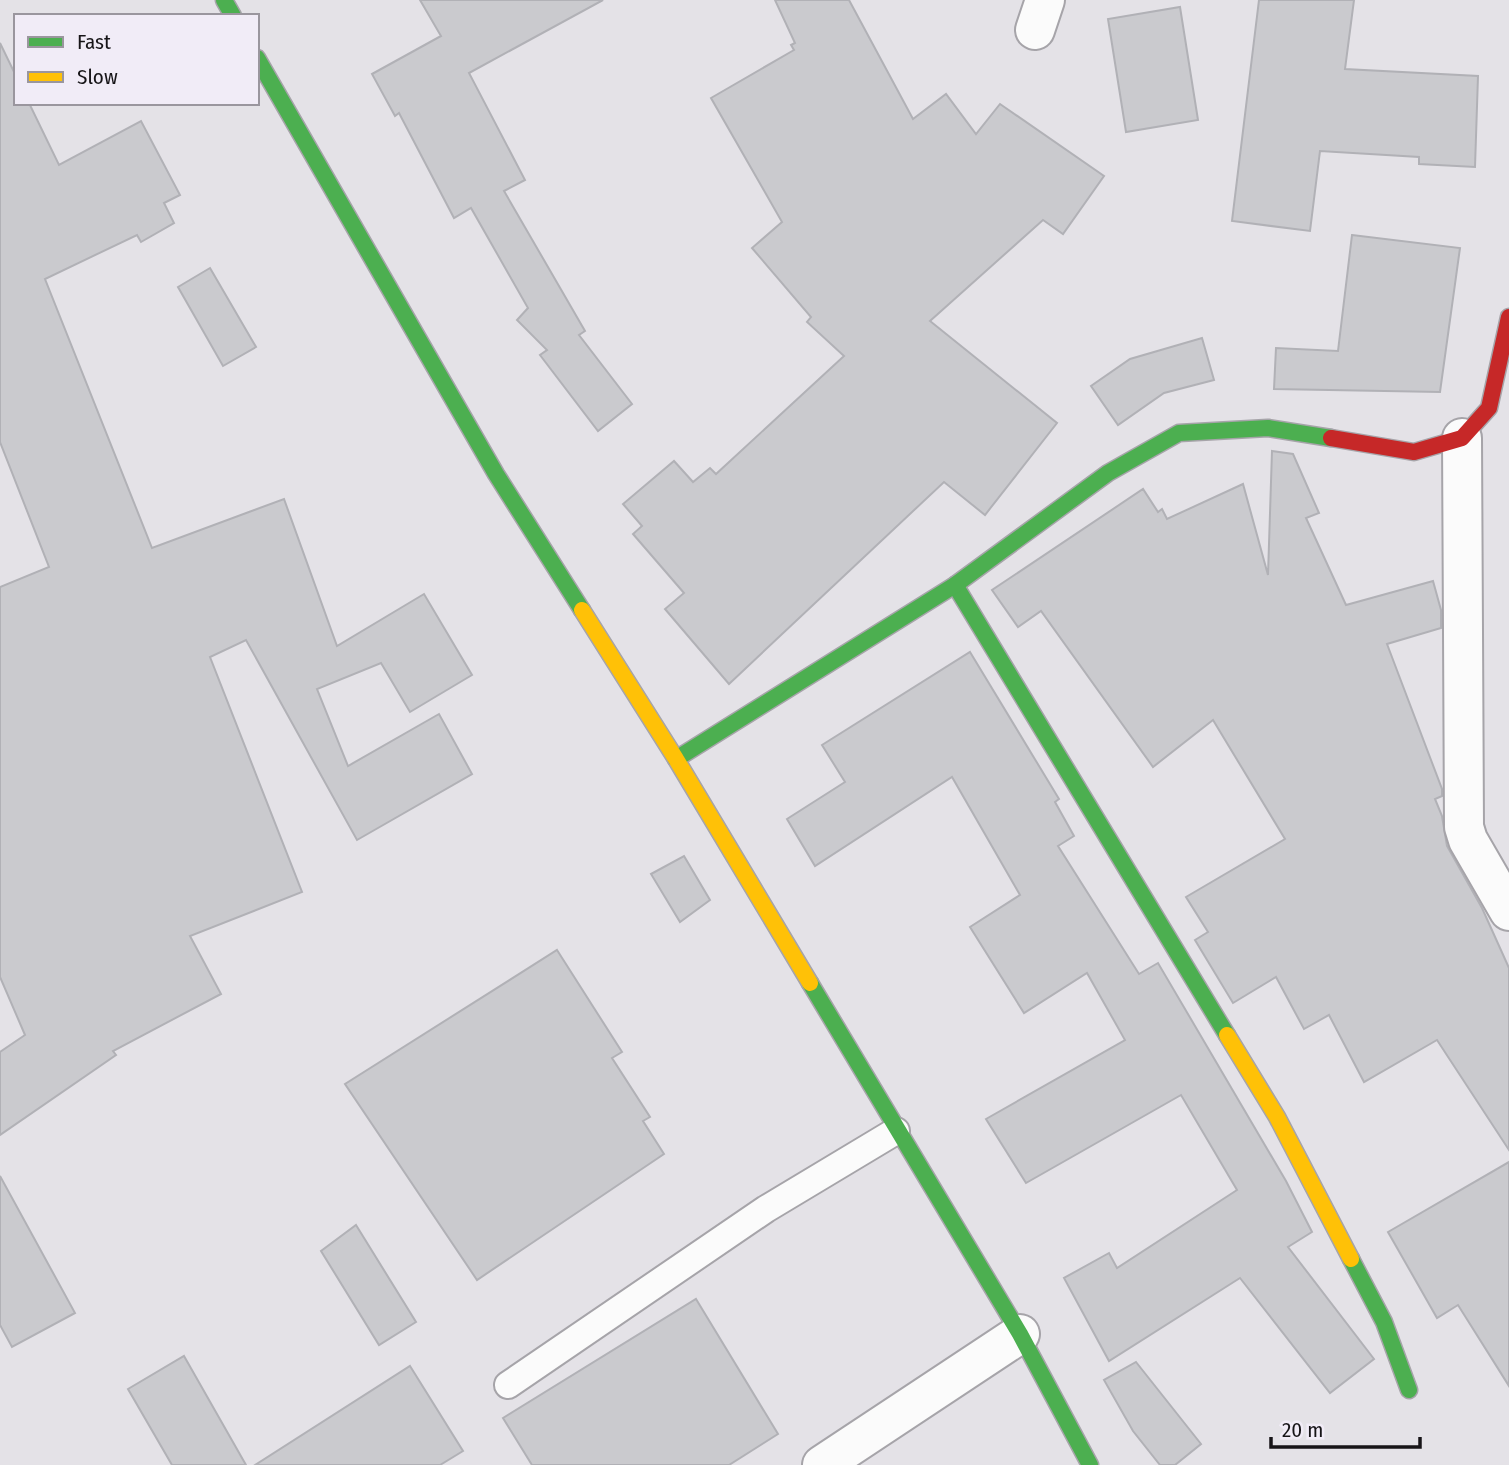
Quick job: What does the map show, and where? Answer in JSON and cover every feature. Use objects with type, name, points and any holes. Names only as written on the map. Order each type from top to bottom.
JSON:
[{"type":"street","points":[[259,61],[496,474],[676,759],[896,1131],[1020,1334],[1090,1465]]},
{"type":"street","points":[[676,759],[956,585],[1108,473],[1179,433],[1268,428],[1414,452],[1462,438],[1489,408],[1509,317]]},
{"type":"street","points":[[1462,438],[1464,827],[1468,840],[1509,911]]},
{"type":"street","points":[[956,585],[1277,1117],[1384,1322],[1409,1391]]},
{"type":"street","points":[[822,1465],[1020,1334]]},
{"type":"lane","points":[[508,1385],[766,1209],[896,1131]]},
{"type":"building","points":[[420,0],[603,0],[469,73],[525,180],[504,191],[585,331],[579,335],[632,404],[598,431],[540,355],[547,350],[517,320],[528,308],[471,208],[454,218],[399,113],[395,116],[372,74],[441,36]]},
{"type":"building","points":[[775,0],[849,0],[913,119],[946,94],[976,134],[1000,104],[1104,176],[1063,234],[1043,220],[930,321],[1057,423],[985,515],[944,482],[729,684],[665,609],[684,593],[633,534],[642,526],[623,504],[674,461],[693,482],[710,468],[716,474],[844,356],[807,322],[811,317],[752,248],[782,222],[711,98],[794,50],[791,45],[795,43]]},
{"type":"building","points":[[1259,0],[1354,0],[1345,69],[1478,76],[1475,167],[1419,164],[1419,157],[1320,151],[1310,231],[1232,221]]},
{"type":"building","points":[[1180,7],[1198,120],[1126,132],[1108,19]]},
{"type":"building","points":[[0,43],[14,72],[14,105],[30,105],[59,165],[141,121],[180,195],[164,203],[174,223],[141,242],[137,235],[45,279],[152,548],[284,499],[337,646],[424,594],[472,675],[410,712],[381,663],[317,689],[348,766],[439,714],[472,774],[357,840],[246,640],[210,657],[302,892],[190,936],[221,994],[113,1051],[116,1055],[0,1135],[0,1052],[25,1035],[0,977],[0,587],[49,567],[0,442]]},
{"type":"building","points":[[1352,235],[1460,248],[1440,392],[1274,389],[1276,348],[1338,351]]},
{"type":"building","points":[[210,268],[256,347],[223,366],[178,287]]},
{"type":"building","points":[[1202,338],[1214,380],[1164,393],[1118,425],[1091,386],[1130,359]]},
{"type":"building","points":[[1272,451],[1293,454],[1319,513],[1306,518],[1346,605],[1433,581],[1441,610],[1441,628],[1387,644],[1442,789],[1442,796],[1435,799],[1442,816],[1447,846],[1482,908],[1509,968],[1509,1150],[1437,1040],[1364,1082],[1329,1015],[1304,1029],[1276,977],[1233,1003],[1195,940],[1208,932],[1186,897],[1285,839],[1213,720],[1153,767],[1041,611],[1018,627],[992,590],[1143,489],[1158,512],[1162,509],[1167,519],[1243,484],[1268,575]]},
{"type":"building","points":[[970,652],[1059,799],[1055,802],[1074,836],[1058,846],[1139,974],[1158,963],[1286,1181],[1312,1232],[1288,1247],[1374,1359],[1330,1393],[1240,1278],[1109,1361],[1064,1278],[1109,1253],[1117,1268],[1237,1190],[1181,1095],[1026,1183],[986,1119],[1125,1040],[1087,973],[1024,1013],[970,927],[1020,895],[952,777],[815,866],[787,819],[845,782],[822,745]]},
{"type":"building","points":[[684,856],[710,900],[680,922],[651,874]]},
{"type":"building","points":[[557,950],[622,1052],[612,1058],[650,1117],[643,1121],[664,1154],[477,1280],[345,1084]]},
{"type":"building","points":[[1509,1162],[1509,1386],[1458,1305],[1437,1318],[1388,1232]]},
{"type":"building","points":[[0,1176],[75,1313],[12,1347],[0,1325]]},
{"type":"building","points":[[356,1225],[416,1322],[379,1345],[321,1251]]},
{"type":"building","points":[[696,1299],[778,1434],[729,1465],[532,1465],[503,1418]]},
{"type":"building","points":[[184,1356],[246,1465],[172,1465],[128,1389]]},
{"type":"building","points":[[1136,1362],[1201,1444],[1175,1465],[1160,1465],[1133,1431],[1104,1380]]},
{"type":"building","points":[[410,1366],[463,1451],[440,1465],[255,1465]]},
{"type":"traffic: fast","points":[[224,0],[232,14]]},
{"type":"traffic: fast","points":[[259,61],[496,474],[582,610]]},
{"type":"traffic: fast","points":[[676,759],[955,585],[1108,473],[1179,433],[1268,428],[1331,438]]},
{"type":"traffic: fast","points":[[955,585],[1227,1035]]},
{"type":"traffic: fast","points":[[810,983],[1020,1334],[1090,1465]]},
{"type":"traffic: fast","points":[[1351,1259],[1384,1322],[1409,1390]]},
{"type":"traffic: slow","points":[[582,610],[676,759],[810,983]]},
{"type":"traffic: slow","points":[[1227,1035],[1277,1117],[1351,1259]]},
{"type":"traffic: jam","points":[[1331,438],[1414,452],[1462,438],[1489,408],[1509,317]]}]
